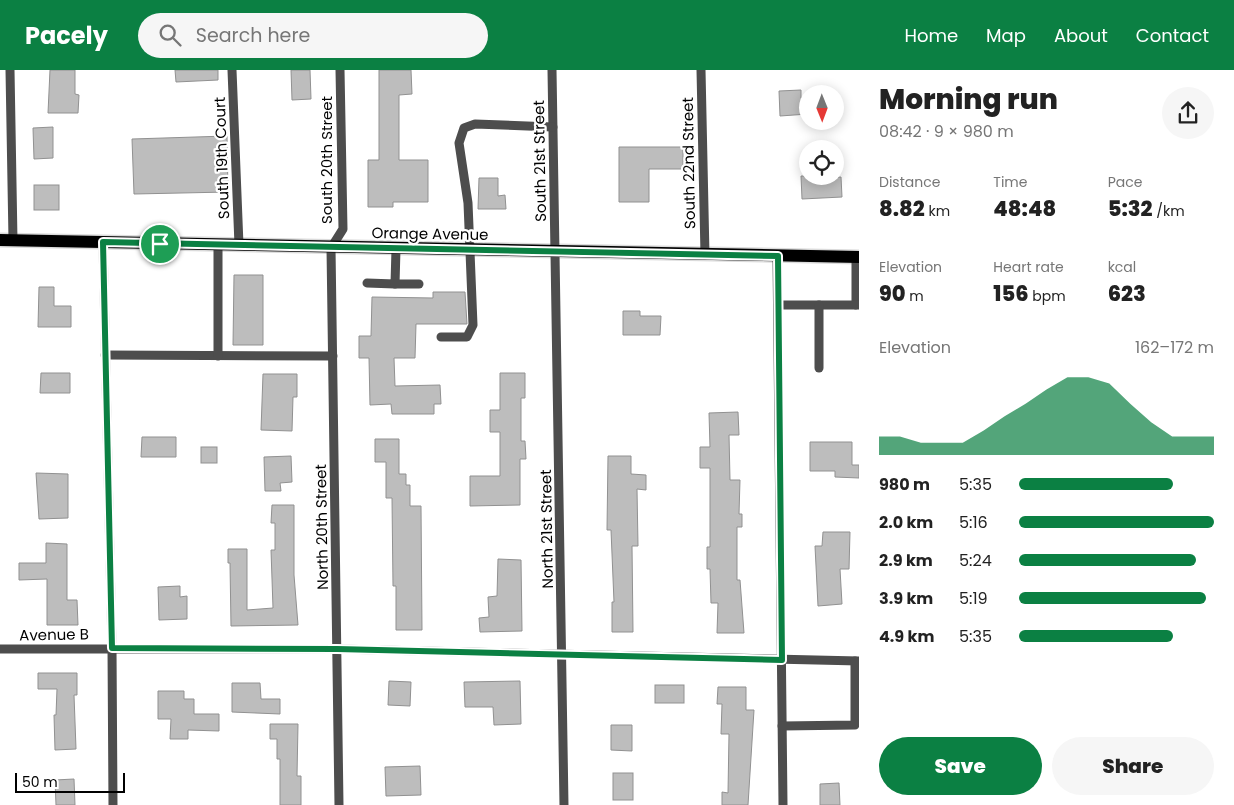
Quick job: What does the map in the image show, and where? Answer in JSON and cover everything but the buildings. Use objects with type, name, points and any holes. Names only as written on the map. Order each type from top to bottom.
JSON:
[{"type":"main road","name":"Orange Avenue","points":[[0,240],[555,253],[858,257]]},
{"type":"street","points":[[10,70],[13,240]]},
{"type":"street","name":"South 19th Court","points":[[232,70],[239,245]]},
{"type":"street","name":"South 20th Street","points":[[332,248],[343,229],[340,70]]},
{"type":"street","name":"South 21st Street","points":[[552,70],[555,253]]},
{"type":"street","name":"South 22nd Street","points":[[701,70],[705,255]]},
{"type":"street","points":[[441,337],[467,337],[471,332],[473,324],[466,183],[459,143],[464,128],[475,124],[553,127]]},
{"type":"street","points":[[103,242],[112,648],[113,805]]},
{"type":"street","points":[[218,245],[218,356]]},
{"type":"street","name":"North 20th Street","points":[[332,248],[339,805]]},
{"type":"street","points":[[395,284],[396,249]]},
{"type":"street","name":"North 21st Street","points":[[555,253],[564,805]]},
{"type":"street","points":[[778,256],[783,805]]},
{"type":"street","points":[[778,305],[858,305],[858,257]]},
{"type":"street","points":[[367,284],[419,284]]},
{"type":"street","points":[[819,305],[819,368]]},
{"type":"street","points":[[106,355],[333,356]]},
{"type":"street","name":"Avenue B","points":[[0,649],[337,649],[857,661]]},
{"type":"street","points":[[782,726],[855,725],[857,661]]},
{"type":"route","points":[[103,242],[160,244],[778,256],[782,660],[337,649],[112,648],[103,242]]}]
